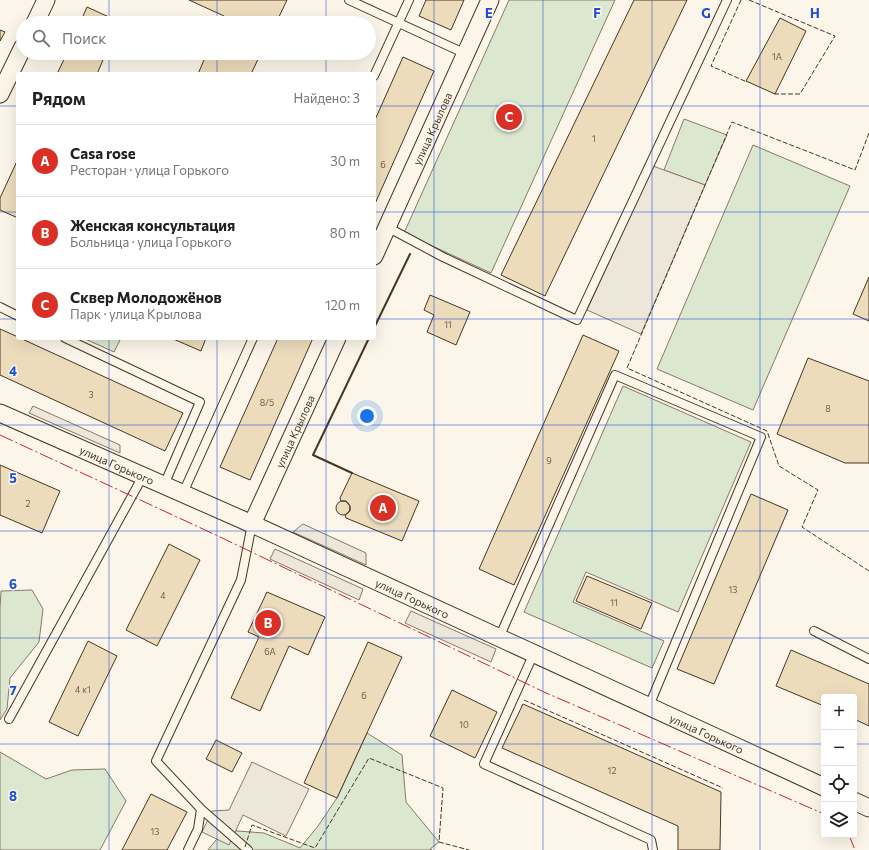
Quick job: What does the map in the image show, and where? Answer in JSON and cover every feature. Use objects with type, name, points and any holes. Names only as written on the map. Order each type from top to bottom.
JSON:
[{"type":"street","points":[[38,16],[46,0]]},
{"type":"street","name":"улица Крылова","points":[[376,252],[490,0]]},
{"type":"street","points":[[0,94],[17,60]]},
{"type":"street","name":"улица Крылова","points":[[252,524],[336,340]]},
{"type":"street","name":"улица Горького","points":[[0,412],[252,524],[821,786]]},
{"type":"street","points":[[856,802],[869,808]]},
{"type":"lane","points":[[349,0],[466,54]]},
{"type":"lane","points":[[376,72],[408,0]]},
{"type":"lane","points":[[387,227],[443,257],[577,320],[727,0]]},
{"type":"lane","points":[[0,307],[16,315]]},
{"type":"lane","points":[[69,340],[200,402],[164,485]]},
{"type":"lane","points":[[183,493],[252,340]]},
{"type":"lane","points":[[500,638],[615,375],[761,437],[649,706]]},
{"type":"lane","points":[[10,719],[143,476]]},
{"type":"lane","points":[[248,850],[201,809],[156,761],[241,580],[252,524]]},
{"type":"lane","points":[[814,631],[869,659]]},
{"type":"lane","points":[[534,653],[484,764],[651,840],[653,850]]},
{"type":"lane","points":[[188,850],[198,829],[201,809]]},
{"type":"green space","points":[[509,0],[615,0],[491,273],[404,233]]},
{"type":"green space","points":[[684,119],[727,135],[705,185],[664,170]]},
{"type":"green space","points":[[753,145],[850,186],[753,410],[657,369]]},
{"type":"green space","points":[[87,340],[120,340],[114,352]]},
{"type":"green space","points":[[623,386],[751,442],[678,612],[586,572],[573,602],[664,641],[652,668],[524,612]]},
{"type":"green space","points":[[32,590],[43,609],[39,642],[10,678],[7,709],[0,720],[1,591]]},
{"type":"green space","points":[[367,733],[402,755],[406,802],[439,842],[430,849],[432,850],[208,850],[224,830],[264,833],[300,848],[318,826],[337,798]]},
{"type":"green space","points":[[0,752],[46,779],[72,770],[105,769],[126,801],[100,850],[0,850]]},
{"type":"shaded area","points":[[653,166],[705,185],[641,334],[587,310]]},
{"type":"shaded area","points":[[33,406],[120,445],[120,453],[29,413]]},
{"type":"shaded area","points":[[303,524],[366,553],[366,565],[293,532]]},
{"type":"shaded area","points":[[275,549],[363,589],[359,600],[270,559]]},
{"type":"shaded area","points":[[411,611],[496,649],[491,662],[405,623]]},
{"type":"shaded area","points":[[252,762],[309,789],[286,836],[243,815],[229,845],[202,832],[212,811],[229,810]]},
{"type":"building","points":[[189,0],[287,0],[279,16],[224,16]]},
{"type":"building","points":[[426,0],[464,0],[451,30],[419,16]]},
{"type":"building","points":[[634,0],[687,0],[545,296],[501,275]]},
{"type":"building","points":[[87,7],[107,16],[83,16]]},
{"type":"building","points":[[780,18],[806,31],[775,94],[746,81]]},
{"type":"building","points":[[0,30],[5,32],[0,41]]},
{"type":"building","points":[[403,57],[434,71],[376,202],[376,118]]},
{"type":"building","points":[[64,60],[103,60],[98,72],[58,72]]},
{"type":"building","points":[[204,60],[258,60],[252,72],[199,72]]},
{"type":"building","points":[[16,163],[16,217],[0,210],[0,198]]},
{"type":"building","points":[[869,277],[869,321],[853,314]]},
{"type":"building","points":[[430,295],[470,312],[456,345],[427,332],[434,315],[424,310]]},
{"type":"building","points":[[0,329],[16,336],[16,340],[24,340],[183,413],[165,451],[0,375]]},
{"type":"building","points":[[583,335],[619,351],[514,585],[479,569]]},
{"type":"building","points":[[176,340],[205,340],[201,351]]},
{"type":"building","points":[[277,340],[312,340],[250,480],[220,467]]},
{"type":"building","points":[[808,358],[869,381],[869,463],[845,463],[777,434]]},
{"type":"building","points":[[0,465],[60,491],[42,533],[0,515]]},
{"type":"building","points":[[352,473],[419,501],[402,541],[346,518],[345,515],[350,511],[350,506],[346,501],[341,501],[340,498]]},
{"type":"building","points":[[751,494],[788,510],[714,684],[677,669]]},
{"type":"building","points":[[340,501],[346,501],[350,505],[350,511],[346,515],[340,515],[336,511],[336,505]]},
{"type":"building","points":[[169,544],[200,560],[157,646],[126,630]]},
{"type":"building","points":[[587,576],[652,603],[641,629],[576,601]]},
{"type":"building","points":[[267,592],[325,617],[308,655],[289,646],[260,711],[231,698],[259,637],[248,632]]},
{"type":"building","points":[[88,641],[117,656],[78,736],[49,722]]},
{"type":"building","points":[[368,642],[402,657],[337,798],[304,783]]},
{"type":"building","points":[[791,650],[869,684],[869,726],[857,720],[857,694],[821,694],[821,705],[776,686]]},
{"type":"building","points":[[452,690],[497,712],[475,758],[430,736]]},
{"type":"building","points":[[523,704],[721,792],[720,850],[678,850],[678,826],[502,748]]},
{"type":"building","points":[[216,740],[242,753],[232,772],[206,759]]},
{"type":"building","points":[[151,794],[187,812],[167,850],[122,850]]},
{"type":"fence","points":[[741,0],[711,66],[747,82]]},
{"type":"fence","points":[[749,0],[835,36],[800,94],[773,93]]},
{"type":"fence","points":[[869,133],[855,170],[732,122],[627,368],[767,431],[779,466],[818,490],[802,527],[869,571]]},
{"type":"fence","points":[[524,700],[723,788]]},
{"type":"fence","points":[[245,847],[252,825],[315,848],[369,758],[443,788],[439,842],[469,850]]},
{"type":"wall","points":[[376,324],[410,254]]},
{"type":"wall","points":[[352,473],[313,455],[368,340]]},
{"type":"power","points":[[0,435],[218,536],[544,692],[821,813]]},
{"type":"power","points":[[850,838],[855,850]]},
{"type":"place","name":"Сквер Молодожёнов","points":[[509,117]]},
{"type":"place","name":"Casa rose","points":[[383,508]]},
{"type":"place","name":"Женская консультация","points":[[268,623]]}]
